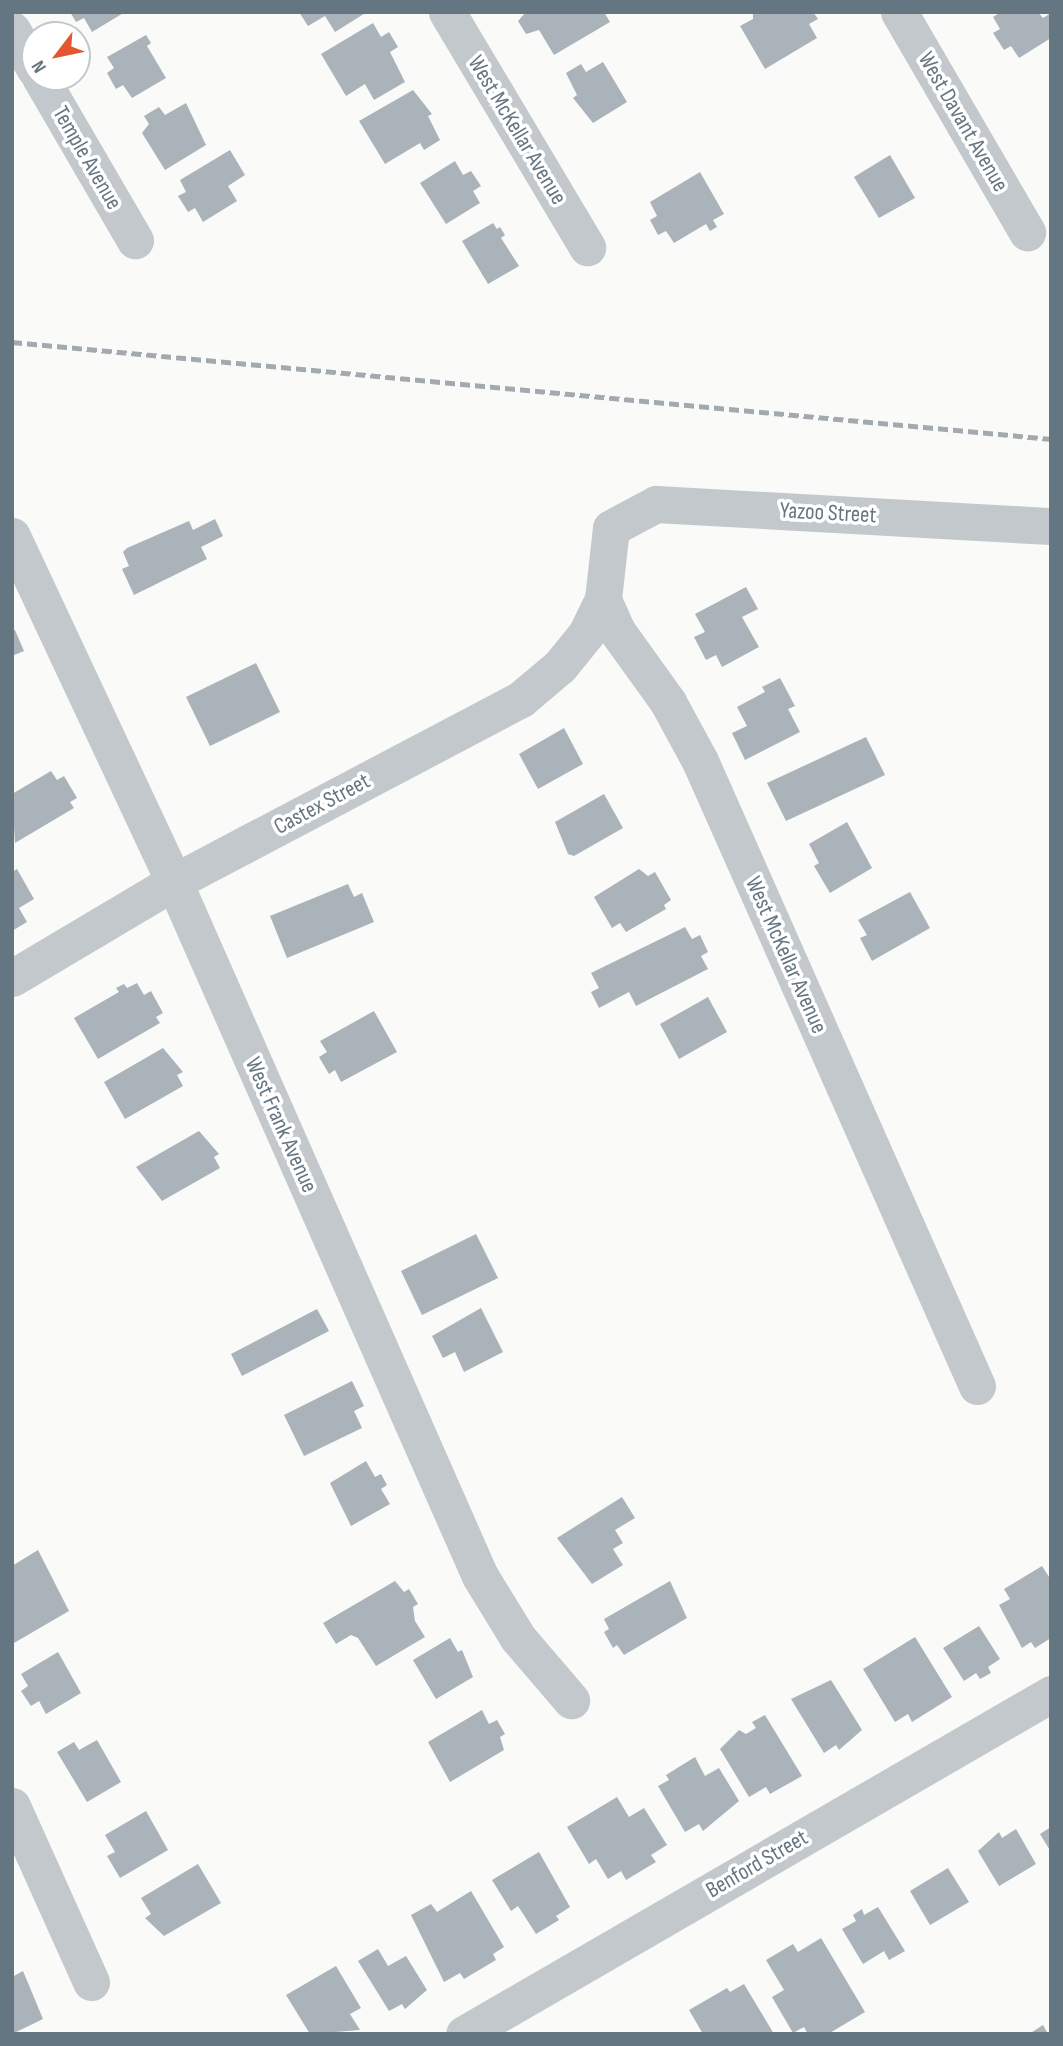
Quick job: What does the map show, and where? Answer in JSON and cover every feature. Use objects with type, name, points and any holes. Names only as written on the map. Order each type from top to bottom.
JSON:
[{"type":"street","name":"West McKellar Avenue","points":[[447,12],[587,247]]},
{"type":"street","name":"West Davant Avenue","points":[[899,12],[1027,232]]},
{"type":"street","points":[[12,30],[21,45]]},
{"type":"street","name":"Temple Avenue","points":[[48,91],[135,240]]},
{"type":"street","name":"Yazoo Street","points":[[603,599],[611,528],[656,504],[1051,526]]},
{"type":"street","name":"West Frank Avenue","points":[[12,536],[173,882],[480,1576],[518,1638],[571,1700]]},
{"type":"street","name":"West McKellar Avenue","points":[[603,599],[617,631],[668,702],[700,761],[977,1386]]},
{"type":"street","name":"Castex Street","points":[[12,978],[173,882],[521,699],[560,666],[586,634],[603,599]]},
{"type":"street","name":"Benford Street","points":[[464,2034],[1051,1694]]},
{"type":"street","points":[[12,1806],[92,1982]]},
{"type":"building","points":[[70,12],[125,12],[92,32],[91,21],[84,18],[75,21]]},
{"type":"building","points":[[299,12],[367,12],[335,32],[325,16],[308,26]]},
{"type":"building","points":[[526,12],[604,12],[610,22],[554,55],[539,30],[526,34],[518,21]]},
{"type":"building","points":[[753,12],[813,12],[818,19],[809,24],[817,38],[765,69],[740,26],[753,19]]},
{"type":"building","points":[[1001,12],[1038,12],[1043,18],[1051,13],[1051,38],[1019,58],[1011,46],[1004,50],[993,33],[1000,29],[993,17]]},
{"type":"building","points":[[373,23],[381,37],[389,32],[398,47],[390,52],[405,82],[374,100],[365,84],[346,96],[321,54]]},
{"type":"building","points":[[146,35],[151,43],[147,46],[166,78],[132,98],[123,85],[116,89],[107,73],[114,68],[107,57]]},
{"type":"building","points":[[603,62],[627,102],[593,123],[573,98],[577,95],[566,73],[581,64],[586,72]]},
{"type":"building","points":[[413,90],[432,114],[428,116],[440,140],[424,150],[420,143],[385,164],[359,121]]},
{"type":"building","points":[[186,103],[206,145],[165,170],[142,133],[149,124],[144,116],[159,107],[165,115]]},
{"type":"building","points":[[230,150],[245,175],[228,186],[237,201],[203,222],[195,208],[188,212],[178,196],[186,192],[180,180]]},
{"type":"building","points":[[890,155],[915,198],[879,218],[854,177]]},
{"type":"building","points":[[455,161],[463,175],[471,171],[481,186],[473,191],[480,203],[446,224],[420,183]]},
{"type":"building","points":[[700,172],[724,214],[713,220],[717,227],[710,231],[706,224],[674,243],[666,231],[658,235],[650,220],[657,216],[650,202]]},
{"type":"building","points":[[493,223],[497,229],[500,227],[505,235],[501,238],[519,266],[488,284],[462,241]]},
{"type":"building","points":[[215,519],[223,536],[201,547],[207,559],[134,595],[122,569],[129,566],[123,552],[127,548],[189,521],[193,530]]},
{"type":"building","points":[[746,587],[758,609],[742,617],[759,647],[722,667],[716,655],[706,660],[694,637],[705,632],[695,614]]},
{"type":"building","points":[[15,630],[24,651],[12,656],[12,631]]},
{"type":"building","points":[[256,663],[280,712],[210,746],[186,697]]},
{"type":"building","points":[[780,678],[795,706],[788,709],[800,732],[745,760],[732,733],[747,726],[737,707],[765,692],[762,687]]},
{"type":"building","points":[[564,728],[583,764],[538,789],[519,754]]},
{"type":"building","points":[[866,737],[885,775],[786,821],[767,783]]},
{"type":"building","points":[[51,771],[57,780],[64,776],[77,798],[70,802],[74,808],[15,843],[12,794]]},
{"type":"building","points":[[604,794],[623,828],[574,856],[568,854],[555,822]]},
{"type":"building","points":[[847,822],[872,868],[830,893],[814,866],[819,863],[809,844]]},
{"type":"building","points":[[17,869],[34,899],[19,908],[27,922],[12,931],[12,872]]},
{"type":"building","points":[[639,869],[648,876],[655,872],[671,900],[664,905],[666,909],[626,932],[620,923],[612,928],[594,897]]},
{"type":"building","points":[[348,884],[354,897],[362,893],[374,922],[287,958],[270,916]]},
{"type":"building","points":[[910,892],[930,928],[872,961],[860,938],[867,935],[858,920]]},
{"type":"building","points":[[685,927],[692,939],[700,935],[708,952],[701,956],[708,969],[636,1006],[629,992],[599,1008],[591,992],[599,988],[591,973]]},
{"type":"building","points":[[137,983],[144,995],[151,991],[163,1013],[156,1017],[160,1023],[98,1059],[74,1018],[119,992],[116,988],[124,984],[127,988]]},
{"type":"building","points":[[708,997],[727,1032],[679,1059],[660,1024]]},
{"type":"building","points":[[374,1011],[397,1052],[341,1082],[335,1070],[329,1074],[319,1057],[327,1052],[320,1041]]},
{"type":"building","points":[[163,1048],[183,1072],[177,1075],[183,1086],[125,1119],[104,1082]]},
{"type":"building","points":[[199,1131],[219,1154],[214,1157],[220,1168],[162,1201],[136,1167]]},
{"type":"building","points":[[476,1234],[498,1278],[422,1315],[401,1271]]},
{"type":"building","points":[[481,1308],[503,1352],[464,1372],[455,1352],[443,1358],[432,1336]]},
{"type":"building","points":[[317,1309],[329,1331],[242,1376],[231,1354]]},
{"type":"building","points":[[352,1381],[364,1406],[354,1411],[362,1428],[304,1456],[284,1415]]},
{"type":"building","points":[[366,1461],[375,1477],[381,1474],[387,1485],[381,1489],[390,1504],[351,1526],[330,1483]]},
{"type":"building","points":[[622,1497],[635,1518],[615,1530],[623,1543],[613,1549],[623,1565],[592,1584],[557,1538]]},
{"type":"building","points":[[38,1550],[69,1611],[14,1643],[12,1566]]},
{"type":"building","points":[[1042,1566],[1051,1580],[1051,1638],[1035,1648],[1031,1642],[1022,1648],[999,1605],[1010,1599],[1004,1589]]},
{"type":"building","points":[[395,1581],[404,1592],[409,1589],[418,1604],[413,1607],[415,1621],[425,1637],[376,1666],[358,1638],[351,1635],[336,1644],[323,1623]]},
{"type":"building","points":[[670,1581],[687,1618],[624,1655],[617,1645],[613,1648],[604,1632],[609,1629],[604,1619]]},
{"type":"building","points":[[979,1626],[1000,1659],[988,1667],[991,1673],[980,1679],[976,1673],[964,1681],[943,1648]]},
{"type":"building","points":[[915,1637],[952,1697],[912,1722],[908,1714],[895,1722],[863,1669]]},
{"type":"building","points":[[450,1638],[458,1652],[462,1650],[473,1677],[436,1699],[413,1660]]},
{"type":"building","points":[[58,1652],[81,1693],[46,1714],[39,1701],[31,1706],[21,1691],[28,1686],[21,1674]]},
{"type":"building","points":[[831,1680],[862,1730],[839,1750],[836,1745],[824,1753],[791,1699]]},
{"type":"building","points":[[482,1710],[489,1724],[497,1720],[505,1734],[500,1737],[504,1750],[450,1782],[428,1742]]},
{"type":"building","points":[[765,1715],[802,1776],[770,1794],[766,1787],[749,1797],[720,1749],[739,1730],[746,1734],[756,1728],[752,1722]]},
{"type":"building","points":[[97,1740],[121,1782],[87,1802],[57,1752],[74,1742],[79,1750]]},
{"type":"building","points":[[695,1757],[705,1776],[719,1768],[739,1801],[703,1831],[699,1824],[685,1832],[658,1786],[669,1780],[666,1775]]},
{"type":"building","points":[[617,1797],[629,1817],[644,1808],[667,1845],[651,1855],[656,1862],[626,1880],[621,1871],[608,1879],[596,1859],[589,1864],[567,1827]]},
{"type":"building","points":[[146,1811],[168,1850],[120,1878],[107,1856],[115,1852],[105,1835]]},
{"type":"building","points":[[1051,1827],[1051,1852],[1040,1834]]},
{"type":"building","points":[[1016,1829],[1036,1864],[999,1886],[978,1851],[999,1832],[1002,1838]]},
{"type":"building","points":[[539,1852],[570,1907],[556,1916],[559,1920],[536,1934],[518,1906],[511,1911],[492,1880]]},
{"type":"building","points":[[198,1864],[221,1903],[164,1936],[145,1918],[151,1914],[141,1898]]},
{"type":"building","points":[[948,1868],[969,1902],[930,1925],[910,1891]]},
{"type":"building","points":[[471,1891],[504,1947],[493,1954],[496,1960],[464,1979],[460,1973],[444,1982],[411,1915],[431,1904],[437,1912]]},
{"type":"building","points":[[878,1907],[905,1951],[889,1960],[884,1951],[863,1964],[842,1929],[856,1921],[853,1915],[862,1909],[864,1915]]},
{"type":"building","points":[[821,1938],[865,2012],[828,2034],[808,2034],[804,2027],[793,2033],[772,1997],[784,1990],[766,1960],[793,1944],[798,1952]]},
{"type":"building","points":[[378,1949],[388,1966],[406,1956],[427,1990],[405,2009],[402,2004],[389,2011],[358,1961]]},
{"type":"building","points":[[336,1966],[361,2008],[350,2014],[360,2030],[310,2034],[286,1995]]},
{"type":"building","points":[[23,1971],[43,2019],[12,2034],[12,1977]]},
{"type":"building","points":[[744,1984],[774,2034],[703,2034],[689,2010],[727,1988],[730,1992]]},
{"type":"building","points":[[1043,2025],[1048,2034],[1029,2034]]},
{"type":"railway","points":[[12,342],[1051,439]]}]
